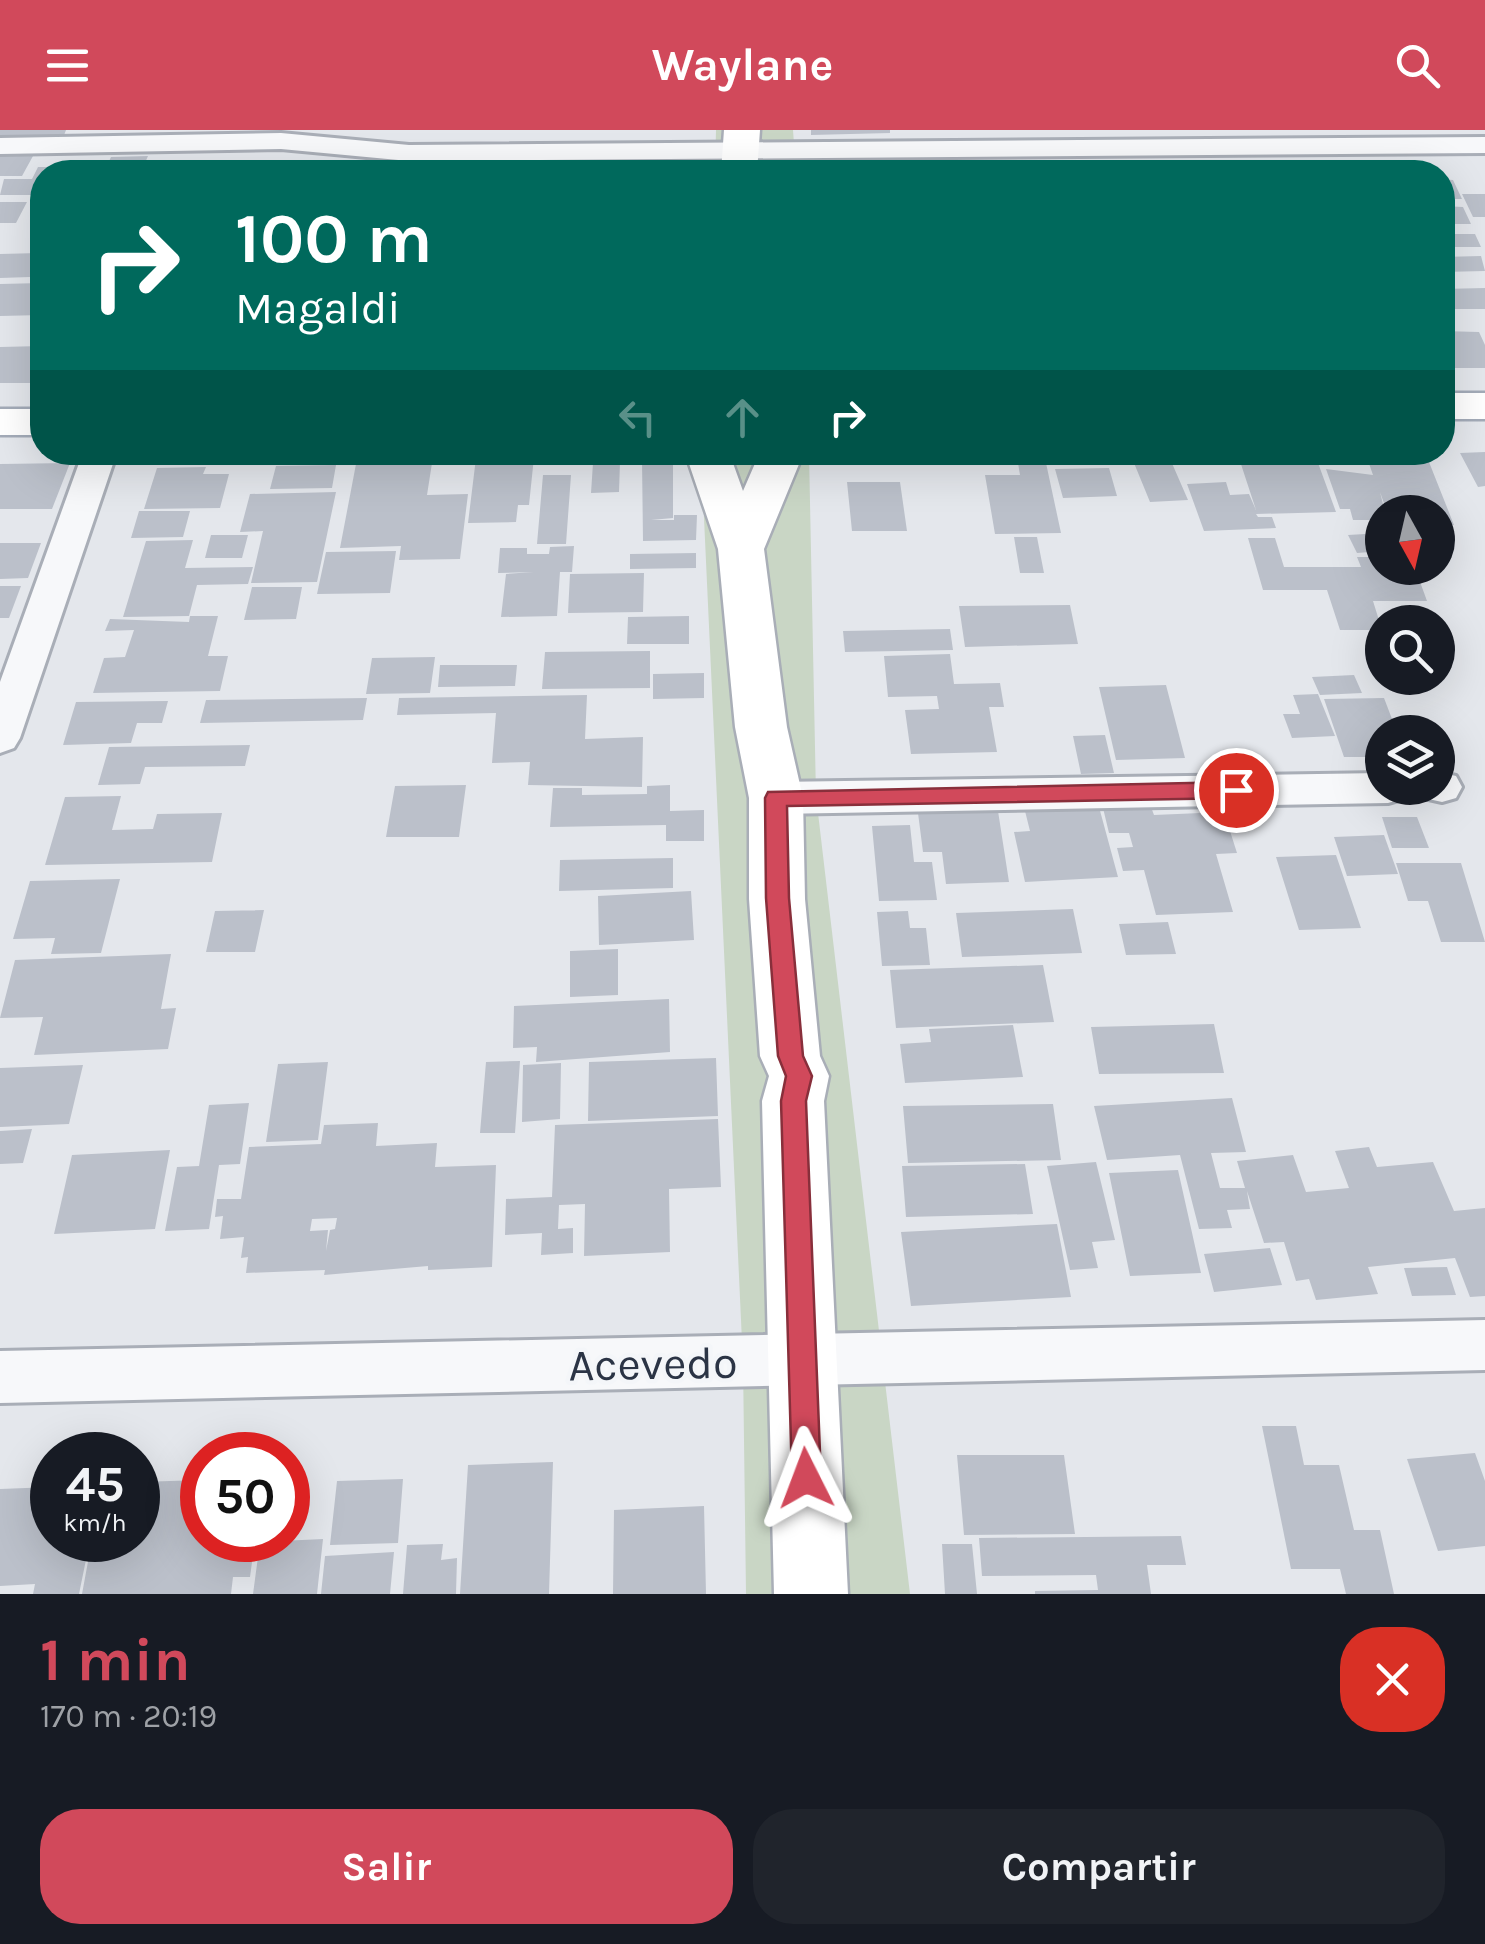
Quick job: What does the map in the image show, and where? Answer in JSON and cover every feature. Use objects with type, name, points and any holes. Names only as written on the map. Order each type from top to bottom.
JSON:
[{"type":"main road","points":[[1455,406],[1485,406]]},
{"type":"main road","points":[[0,422],[30,422]]},
{"type":"main road","points":[[712,465],[741,549],[762,727],[776,798],[777,898],[792,1078],[811,1594]]},
{"type":"main road","points":[[741,549],[777,465]]},
{"type":"street","points":[[0,146],[281,141],[409,153],[1306,150],[1485,144]]},
{"type":"street","points":[[0,738],[95,465]]},
{"type":"street","points":[[776,798],[1365,788]]},
{"type":"street","name":"Acevedo","points":[[0,1377],[1485,1345]]},
{"type":"green space","points":[[716,130],[793,130],[795,160],[715,160]]},
{"type":"green space","points":[[702,465],[809,465],[816,796],[910,1594],[746,1594],[743,1363]]},
{"type":"building","points":[[0,130],[66,130],[63,138],[0,138]]},
{"type":"building","points":[[811,130],[890,130],[890,133],[811,135]]},
{"type":"building","points":[[0,156],[33,156],[22,176],[0,176]]},
{"type":"building","points":[[148,156],[146,160],[110,160]]},
{"type":"building","points":[[4,179],[30,179],[30,195],[0,195]]},
{"type":"building","points":[[1462,194],[1485,194],[1485,217],[1473,217]]},
{"type":"building","points":[[0,202],[27,202],[16,223],[0,223]]},
{"type":"building","points":[[1455,207],[1463,207],[1471,224],[1455,224]]},
{"type":"building","points":[[1455,234],[1475,234],[1481,247],[1455,247]]},
{"type":"building","points":[[30,253],[30,277],[0,278],[0,254]]},
{"type":"building","points":[[1481,256],[1485,271],[1455,272],[1455,257]]},
{"type":"building","points":[[30,283],[30,315],[0,316],[0,284]]},
{"type":"building","points":[[1485,288],[1485,309],[1455,309],[1455,289]]},
{"type":"building","points":[[1455,331],[1479,332],[1485,345],[1485,368],[1455,368]]},
{"type":"building","points":[[30,346],[30,383],[0,383],[0,347]]},
{"type":"building","points":[[1485,452],[1485,486],[1478,487],[1460,453]]},
{"type":"building","points":[[0,464],[69,465],[52,509],[0,509]]},
{"type":"building","points":[[336,465],[332,488],[270,489],[276,466]]},
{"type":"building","points":[[356,465],[432,465],[427,495],[468,494],[460,559],[399,560],[401,546],[340,548]]},
{"type":"building","points":[[475,465],[533,465],[529,505],[518,505],[516,522],[468,523]]},
{"type":"building","points":[[593,465],[620,465],[619,492],[591,493]]},
{"type":"building","points":[[642,465],[673,465],[673,518],[651,520],[674,520],[674,515],[697,515],[696,540],[643,541]]},
{"type":"building","points":[[1018,465],[1046,465],[1061,533],[995,534],[985,475],[1020,475]]},
{"type":"building","points":[[1135,465],[1173,465],[1188,500],[1150,502]]},
{"type":"building","points":[[1241,465],[1319,465],[1336,512],[1256,514],[1272,517],[1276,528],[1204,531],[1187,484],[1226,482],[1230,495],[1249,494],[1256,510]]},
{"type":"building","points":[[1370,465],[1430,465],[1442,495],[1380,492],[1381,495],[1365,495],[1365,520],[1353,520],[1350,509],[1340,509],[1326,469],[1373,475]]},
{"type":"building","points":[[206,467],[203,474],[229,474],[220,508],[144,509],[157,468]]},
{"type":"building","points":[[1109,468],[1117,496],[1063,498],[1055,469]]},
{"type":"building","points":[[543,475],[571,475],[566,544],[537,544]]},
{"type":"building","points":[[847,482],[900,482],[907,531],[852,531]]},
{"type":"building","points":[[336,492],[317,582],[251,583],[263,531],[240,532],[250,494]]},
{"type":"building","points":[[139,511],[190,511],[183,537],[131,538]]},
{"type":"building","points":[[1365,534],[1365,552],[1357,553],[1348,535]]},
{"type":"building","points":[[211,535],[248,535],[242,558],[205,558]]},
{"type":"building","points":[[1014,537],[1037,537],[1044,573],[1020,573]]},
{"type":"building","points":[[1248,538],[1275,538],[1284,567],[1361,567],[1357,557],[1365,557],[1365,585],[1421,585],[1427,601],[1373,601],[1374,605],[1365,605],[1365,630],[1340,630],[1327,590],[1263,590]]},
{"type":"building","points":[[193,540],[185,568],[253,567],[248,584],[197,585],[189,616],[123,617],[146,541]]},
{"type":"building","points":[[0,543],[41,543],[28,578],[0,579]]},
{"type":"building","points":[[574,546],[572,572],[560,572],[557,616],[501,617],[506,574],[534,572],[498,573],[500,548],[527,548],[527,554],[549,554],[550,547]]},
{"type":"building","points":[[396,551],[390,593],[317,594],[326,552]]},
{"type":"building","points":[[696,553],[696,568],[630,569],[630,554]]},
{"type":"building","points":[[644,573],[643,612],[568,613],[570,574]]},
{"type":"building","points":[[0,586],[21,586],[9,618],[0,618]]},
{"type":"building","points":[[252,587],[302,587],[296,619],[244,620]]},
{"type":"building","points":[[1070,605],[1078,644],[965,647],[959,606]]},
{"type":"building","points":[[190,616],[218,616],[208,656],[228,656],[220,691],[93,693],[104,658],[125,657],[134,630],[105,631],[110,619],[189,622]]},
{"type":"building","points":[[689,616],[689,644],[627,644],[628,617]]},
{"type":"building","points":[[950,629],[953,650],[845,652],[843,631]]},
{"type":"building","points":[[650,651],[650,688],[542,689],[545,652]]},
{"type":"building","points":[[950,654],[954,684],[1000,683],[1004,707],[989,707],[997,752],[911,754],[905,710],[939,709],[937,696],[888,697],[884,656]]},
{"type":"building","points":[[435,657],[430,693],[366,694],[372,658]]},
{"type":"building","points":[[440,665],[517,665],[515,686],[438,687]]},
{"type":"building","points":[[704,673],[704,698],[653,699],[653,674]]},
{"type":"building","points":[[1354,675],[1362,693],[1320,695],[1312,677]]},
{"type":"building","points":[[1166,685],[1185,758],[1116,760],[1099,687]]},
{"type":"building","points":[[1318,694],[1335,736],[1292,738],[1283,714],[1300,714],[1293,695]]},
{"type":"building","points":[[587,695],[585,739],[643,737],[642,787],[528,785],[530,762],[492,763],[496,713],[397,715],[399,698]]},
{"type":"building","points":[[367,698],[363,720],[200,723],[206,700]]},
{"type":"building","points":[[1384,698],[1390,715],[1365,715],[1365,757],[1344,757],[1324,699]]},
{"type":"building","points":[[168,701],[162,723],[137,723],[131,743],[63,745],[76,702]]},
{"type":"building","points":[[1105,735],[1114,773],[1081,774],[1073,736]]},
{"type":"building","points":[[250,745],[245,766],[145,767],[140,784],[98,785],[109,747]]},
{"type":"building","points":[[466,785],[459,837],[386,837],[395,786]]},
{"type":"building","points":[[670,785],[670,811],[704,810],[704,841],[666,841],[666,825],[550,827],[553,788],[582,788],[582,795],[647,794],[647,786]]},
{"type":"building","points":[[121,796],[112,830],[153,829],[157,814],[222,813],[212,862],[45,865],[65,797]]},
{"type":"building","points":[[1099,807],[1118,877],[1025,882],[1014,832],[1030,831],[1025,811]]},
{"type":"building","points":[[1151,807],[1154,815],[1224,812],[1237,853],[1216,854],[1233,912],[1156,915],[1144,870],[1123,871],[1117,848],[1133,847],[1129,833],[1109,833],[1103,808]]},
{"type":"building","points":[[998,811],[1009,882],[946,884],[942,852],[923,852],[918,813]]},
{"type":"building","points":[[1382,817],[1417,817],[1429,848],[1392,848]]},
{"type":"building","points":[[910,825],[914,862],[932,862],[937,900],[879,901],[872,826]]},
{"type":"building","points":[[1384,835],[1398,874],[1347,876],[1334,837]]},
{"type":"building","points":[[1336,855],[1361,928],[1299,930],[1276,857]]},
{"type":"building","points":[[673,858],[673,888],[559,891],[560,860]]},
{"type":"building","points":[[1396,863],[1461,863],[1485,942],[1441,942],[1428,901],[1408,901]]},
{"type":"building","points":[[120,879],[101,953],[51,954],[55,938],[13,939],[30,881]]},
{"type":"building","points":[[691,891],[694,940],[599,945],[598,896]]},
{"type":"building","points":[[1073,909],[1082,953],[962,957],[956,913]]},
{"type":"building","points":[[264,910],[255,952],[206,952],[215,911]]},
{"type":"building","points":[[908,911],[910,928],[926,928],[930,965],[882,966],[877,912]]},
{"type":"building","points":[[1168,922],[1176,954],[1126,955],[1119,924]]},
{"type":"building","points":[[618,949],[618,995],[570,997],[570,951]]},
{"type":"building","points":[[171,954],[161,1009],[176,1008],[168,1049],[34,1055],[43,1017],[0,1018],[15,960]]},
{"type":"building","points":[[1043,965],[1054,1022],[896,1028],[890,970]]},
{"type":"building","points":[[669,999],[670,1052],[536,1062],[537,1047],[513,1048],[514,1006]]},
{"type":"building","points":[[1214,1024],[1224,1073],[1099,1074],[1091,1027]]},
{"type":"building","points":[[1013,1025],[1023,1077],[905,1083],[900,1044],[931,1042],[929,1029]]},
{"type":"building","points":[[716,1058],[718,1116],[588,1121],[589,1062]]},
{"type":"building","points":[[520,1061],[515,1133],[480,1133],[486,1062]]},
{"type":"building","points":[[328,1062],[318,1140],[266,1142],[278,1064]]},
{"type":"building","points":[[561,1063],[560,1119],[522,1122],[523,1065]]},
{"type":"building","points":[[83,1065],[69,1124],[0,1127],[0,1068]]},
{"type":"building","points":[[1232,1098],[1246,1152],[1211,1153],[1220,1188],[1245,1188],[1237,1161],[1293,1155],[1306,1192],[1349,1188],[1335,1151],[1369,1147],[1377,1167],[1433,1162],[1454,1211],[1485,1208],[1485,1296],[1470,1297],[1455,1258],[1368,1267],[1378,1294],[1316,1300],[1309,1279],[1296,1281],[1284,1242],[1264,1243],[1247,1191],[1250,1209],[1227,1210],[1232,1228],[1199,1229],[1180,1155],[1107,1160],[1094,1106]]},
{"type":"building","points":[[249,1103],[240,1164],[219,1165],[209,1229],[165,1231],[177,1167],[199,1166],[209,1105]]},
{"type":"building","points":[[1053,1104],[1061,1160],[908,1163],[903,1106]]},
{"type":"building","points":[[718,1119],[721,1187],[669,1189],[670,1252],[584,1256],[585,1204],[559,1205],[558,1229],[573,1228],[573,1253],[541,1255],[542,1233],[505,1235],[506,1199],[552,1197],[555,1125]]},
{"type":"building","points":[[378,1123],[376,1146],[437,1143],[435,1167],[496,1165],[492,1267],[428,1270],[428,1266],[324,1275],[325,1270],[246,1273],[248,1257],[241,1258],[244,1237],[220,1239],[223,1216],[215,1217],[217,1199],[241,1199],[249,1147],[321,1144],[324,1125]],"holes":[[[337,1218],[335,1229],[330,1230],[326,1251],[328,1230],[310,1231],[312,1219]]]},
{"type":"building","points":[[32,1129],[23,1163],[0,1164],[0,1131]]},
{"type":"building","points":[[170,1150],[155,1229],[54,1234],[72,1155]]},
{"type":"building","points":[[1096,1162],[1115,1240],[1092,1242],[1098,1268],[1070,1270],[1047,1166]]},
{"type":"building","points":[[1025,1164],[1033,1214],[906,1217],[902,1166]]},
{"type":"building","points":[[1178,1170],[1201,1273],[1130,1276],[1109,1173]]},
{"type":"building","points":[[1057,1224],[1071,1297],[911,1306],[901,1232]]},
{"type":"building","points":[[1270,1248],[1282,1285],[1214,1292],[1204,1254]]},
{"type":"building","points":[[1447,1267],[1456,1295],[1412,1296],[1404,1268]]},
{"type":"building","points":[[1262,1426],[1296,1426],[1304,1465],[1339,1465],[1354,1530],[1380,1530],[1394,1594],[1346,1594],[1340,1569],[1291,1569]]},
{"type":"building","points":[[1475,1453],[1485,1481],[1485,1546],[1438,1551],[1407,1459]]},
{"type":"building","points":[[957,1455],[1064,1455],[1075,1534],[964,1535]]},
{"type":"building","points":[[553,1462],[549,1594],[460,1594],[468,1465]]},
{"type":"building","points":[[403,1479],[398,1543],[330,1545],[337,1481]]},
{"type":"building","points":[[160,1481],[180,1481],[180,1562],[252,1562],[250,1577],[233,1577],[231,1594],[82,1594],[88,1562],[160,1562]]},
{"type":"building","points":[[30,1488],[30,1562],[86,1562],[79,1594],[33,1594],[35,1584],[0,1586],[0,1489]]},
{"type":"building","points":[[704,1506],[706,1594],[613,1594],[614,1510]]},
{"type":"building","points":[[1181,1536],[1186,1565],[1147,1565],[1151,1594],[1035,1594],[1098,1590],[1096,1575],[982,1576],[979,1538]]},
{"type":"building","points":[[323,1539],[317,1594],[253,1594],[257,1562],[310,1562],[310,1540]]},
{"type":"building","points":[[443,1544],[441,1560],[457,1558],[456,1594],[403,1594],[407,1545]]},
{"type":"building","points":[[942,1544],[972,1544],[977,1594],[945,1594]]},
{"type":"building","points":[[394,1552],[390,1594],[321,1594],[325,1556]]},
{"type":"route","points":[[806,1478],[793,1101],[799,1076],[790,1056],[777,898],[776,798],[1236,790]]}]
